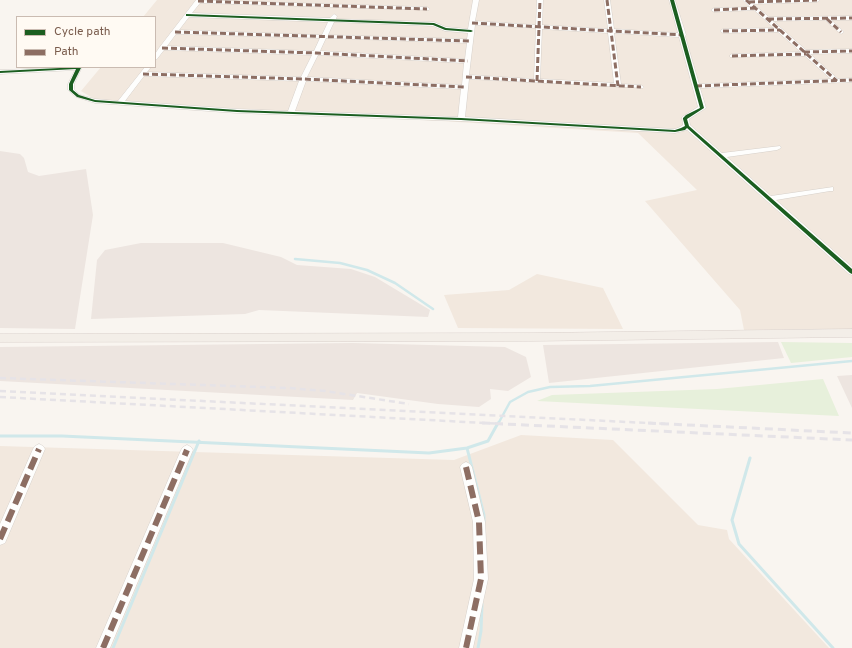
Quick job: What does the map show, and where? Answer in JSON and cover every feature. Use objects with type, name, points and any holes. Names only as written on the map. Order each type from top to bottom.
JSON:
[{"type":"main road","points":[[0,338],[100,336],[532,337],[852,334]]},
{"type":"street","points":[[156,57],[198,0],[341,3],[427,9]]},
{"type":"street","points":[[461,119],[471,27],[476,0]]},
{"type":"street","points":[[536,81],[540,0]]},
{"type":"street","points":[[607,0],[618,86]]},
{"type":"street","points":[[672,0],[683,35],[702,108],[685,119],[687,126],[852,272]]},
{"type":"street","points":[[748,1],[817,0]]},
{"type":"street","points":[[748,1],[837,81]]},
{"type":"street","points":[[291,112],[303,79],[341,3]]},
{"type":"street","points":[[714,10],[756,8]]},
{"type":"street","points":[[187,15],[434,24],[446,29],[471,27],[538,27],[683,35]]},
{"type":"street","points":[[768,19],[852,18]]},
{"type":"street","points":[[827,19],[841,32]]},
{"type":"street","points":[[723,31],[780,30]]},
{"type":"street","points":[[175,32],[470,41]]},
{"type":"street","points":[[162,48],[316,53],[468,61]]},
{"type":"street","points":[[732,56],[852,51]]},
{"type":"street","points":[[0,72],[79,68],[71,84],[71,90],[78,96],[95,101],[120,103],[461,119],[675,131],[683,129],[687,126]]},
{"type":"street","points":[[120,103],[147,68]]},
{"type":"street","points":[[143,74],[303,79],[464,87]]},
{"type":"street","points":[[466,77],[641,87]]},
{"type":"street","points":[[696,86],[852,80]]},
{"type":"street","points":[[720,156],[776,148]]},
{"type":"street","points":[[770,199],[830,189]]},
{"type":"street","points":[[0,539],[39,449]]},
{"type":"street","points":[[103,648],[187,450]]},
{"type":"street","points":[[466,467],[479,522],[481,579],[466,648]]},
{"type":"shaded area","points":[[157,0],[852,0],[852,329],[744,330],[740,310],[645,201],[697,190],[638,133],[96,100],[81,91],[100,68],[156,68],[156,16],[144,16]]},
{"type":"shaded area","points":[[0,151],[20,154],[24,158],[28,172],[39,176],[86,169],[93,215],[75,329],[0,328]]},
{"type":"shaded area","points":[[141,243],[223,243],[281,257],[297,265],[351,269],[375,277],[430,310],[428,317],[259,310],[245,314],[91,319],[97,260],[105,250]]},
{"type":"shaded area","points":[[537,274],[603,288],[623,329],[458,328],[444,295],[509,290]]},
{"type":"shaded area","points":[[778,342],[784,358],[549,383],[543,345]]},
{"type":"shaded area","points":[[353,343],[505,347],[526,357],[531,377],[508,391],[490,389],[491,399],[479,407],[438,404],[357,393],[353,400],[0,381],[0,347]]},
{"type":"shaded area","points":[[852,375],[852,408],[837,376]]},
{"type":"shaded area","points":[[521,435],[613,440],[698,525],[727,530],[729,539],[829,648],[0,648],[0,446],[454,460]]},
{"type":"green space","points":[[781,342],[852,343],[852,357],[791,363]]},
{"type":"green space","points":[[823,379],[839,416],[537,401],[552,395],[717,389]]},
{"type":"waterway","points":[[295,259],[340,263],[367,270],[395,283],[433,309]]},
{"type":"waterway","points":[[498,424],[510,402],[528,392],[550,387],[590,386],[852,361]]},
{"type":"waterway","points":[[467,448],[488,441],[498,423]]},
{"type":"waterway","points":[[0,436],[62,436],[198,442]]},
{"type":"waterway","points":[[113,648],[198,442]]},
{"type":"waterway","points":[[198,442],[429,453],[467,448]]},
{"type":"waterway","points":[[467,448],[484,515],[484,521]]},
{"type":"waterway","points":[[750,458],[732,520],[739,544],[833,648]]},
{"type":"waterway","points":[[478,648],[481,631],[482,604]]},
{"type":"railway","points":[[0,378],[289,388],[325,391],[409,404]]},
{"type":"railway","points":[[0,391],[668,424]]},
{"type":"railway","points":[[0,397],[498,424]]},
{"type":"railway","points":[[482,423],[498,424]]},
{"type":"railway","points":[[648,423],[852,433]]},
{"type":"railway","points":[[498,424],[852,440]]},
{"type":"railway","points":[[498,424],[503,424]]},
{"type":"marked path","points":[[537,81],[540,0]]},
{"type":"marked path","points":[[607,0],[618,86]]},
{"type":"marked path","points":[[746,0],[837,81]]},
{"type":"marked path","points":[[749,2],[817,0]]},
{"type":"marked path","points":[[198,1],[427,9]]},
{"type":"marked path","points":[[714,10],[756,8]]},
{"type":"marked path","points":[[768,19],[852,18]]},
{"type":"marked path","points":[[827,19],[841,32]]},
{"type":"marked path","points":[[472,23],[683,35]]},
{"type":"marked path","points":[[723,31],[780,30]]},
{"type":"marked path","points":[[175,32],[470,41]]},
{"type":"marked path","points":[[162,48],[316,53],[468,61]]},
{"type":"marked path","points":[[804,52],[852,51]]},
{"type":"marked path","points":[[732,56],[806,54]]},
{"type":"marked path","points":[[143,74],[303,79],[465,87]]},
{"type":"marked path","points":[[466,77],[641,87]]},
{"type":"marked path","points":[[696,86],[852,80]]},
{"type":"marked path","points":[[0,539],[39,449]]},
{"type":"marked path","points":[[103,648],[187,450]]},
{"type":"marked path","points":[[466,467],[479,522],[481,579],[466,648]]},
{"type":"cycle path","points":[[0,72],[79,68],[71,84],[71,90],[78,96],[95,101],[237,111],[461,119],[675,131],[683,129],[687,126],[685,119],[702,108],[672,0]]},
{"type":"cycle path","points":[[187,15],[434,24],[445,29],[471,31]]},
{"type":"cycle path","points":[[687,126],[852,272]]}]
